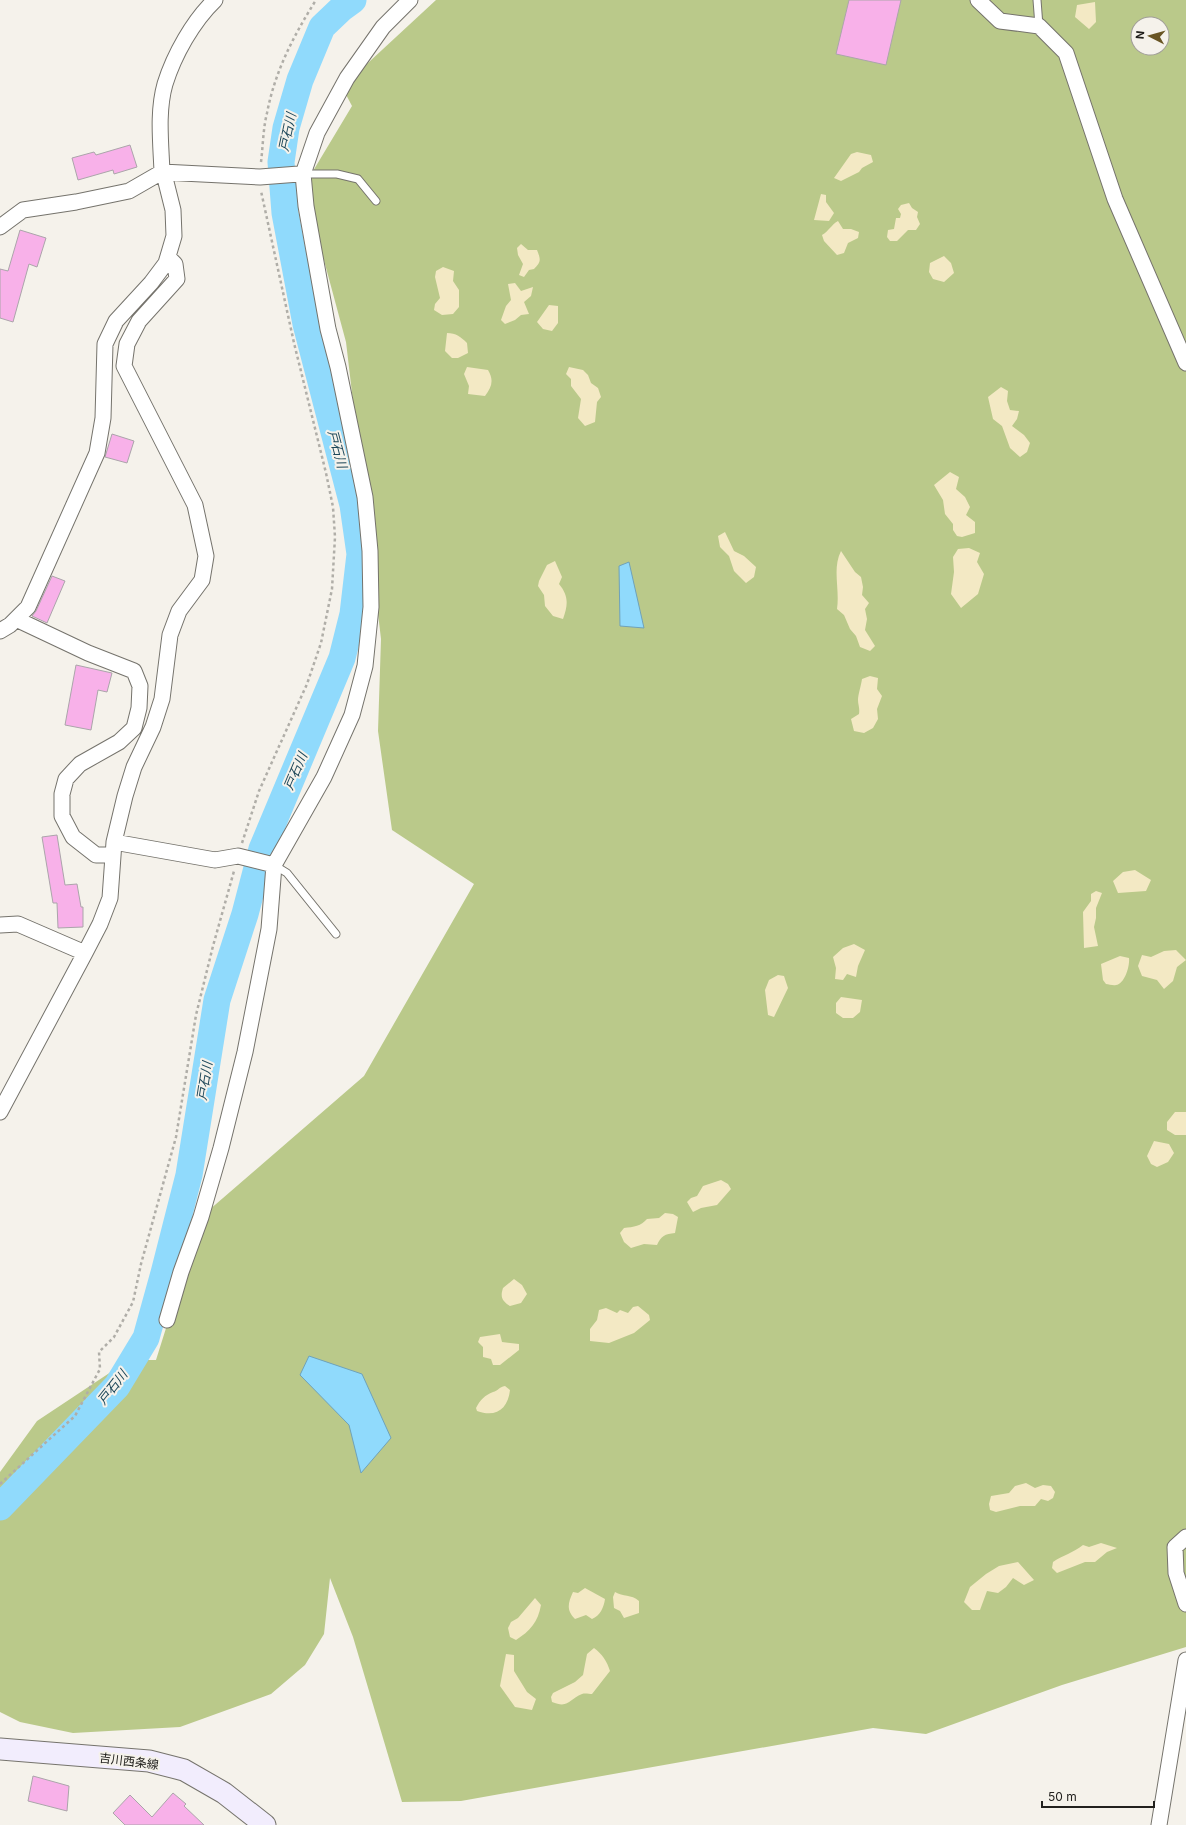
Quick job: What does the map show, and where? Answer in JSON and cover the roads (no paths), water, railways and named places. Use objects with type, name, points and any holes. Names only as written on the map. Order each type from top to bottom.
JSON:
[{"type":"main road","name":"吉川西条線","points":[[0,1749],[149,1761],[184,1770],[224,1793],[265,1825]]},
{"type":"street","points":[[167,1320],[181,1272],[205,1202],[245,1052],[269,929],[274,865],[324,777],[352,715],[365,666],[371,607],[370,551],[365,497],[338,367],[328,329],[301,174],[317,133],[347,78],[383,27],[410,0]]},
{"type":"street","points":[[978,0],[1000,21],[1039,26],[1066,53],[1115,199],[1186,363]]},
{"type":"street","points":[[0,631],[10,625],[28,607],[97,453],[103,418],[105,344],[116,321],[151,284],[166,263],[174,236],[174,210],[162,172],[160,122],[165,84],[181,45],[210,2]]},
{"type":"street","points":[[0,227],[23,210],[76,202],[129,191],[162,172],[262,177],[301,174]]},
{"type":"street","points":[[0,1112],[100,924],[110,898],[113,849],[125,796],[134,767],[152,727],[162,699],[170,635],[180,611],[202,580],[206,556],[195,505],[124,366],[127,344],[139,321],[177,279],[175,264],[168,256]]},
{"type":"street","points":[[16,619],[88,653],[134,671],[140,686],[139,708],[134,728],[119,742],[80,764],[66,779],[62,794],[62,816],[73,836],[96,855],[113,849],[215,860],[238,856],[274,865]]},
{"type":"street","points":[[0,925],[18,924],[85,953]]},
{"type":"street","points":[[1186,1537],[1176,1548],[1176,1573],[1186,1604]]},
{"type":"street","points":[[1159,1825],[1179,1742],[1186,1660]]},
{"type":"lane","points":[[1037,0],[1039,26]]},
{"type":"lane","points":[[301,174],[337,174],[358,179],[376,201]]},
{"type":"lane","points":[[274,865],[287,873],[336,934]]},
{"type":"water","points":[[629,562],[644,628],[620,626],[619,566]]},
{"type":"water","points":[[309,1356],[362,1374],[391,1438],[361,1473],[349,1425],[300,1375]]},
{"type":"waterway","name":"戸石川","points":[[0,1507],[117,1386],[146,1338],[189,1175],[217,1000],[245,914],[262,849],[342,658],[353,614],[360,554],[353,505],[306,324],[285,213],[281,162],[286,128],[300,80],[322,27],[353,0]]}]
